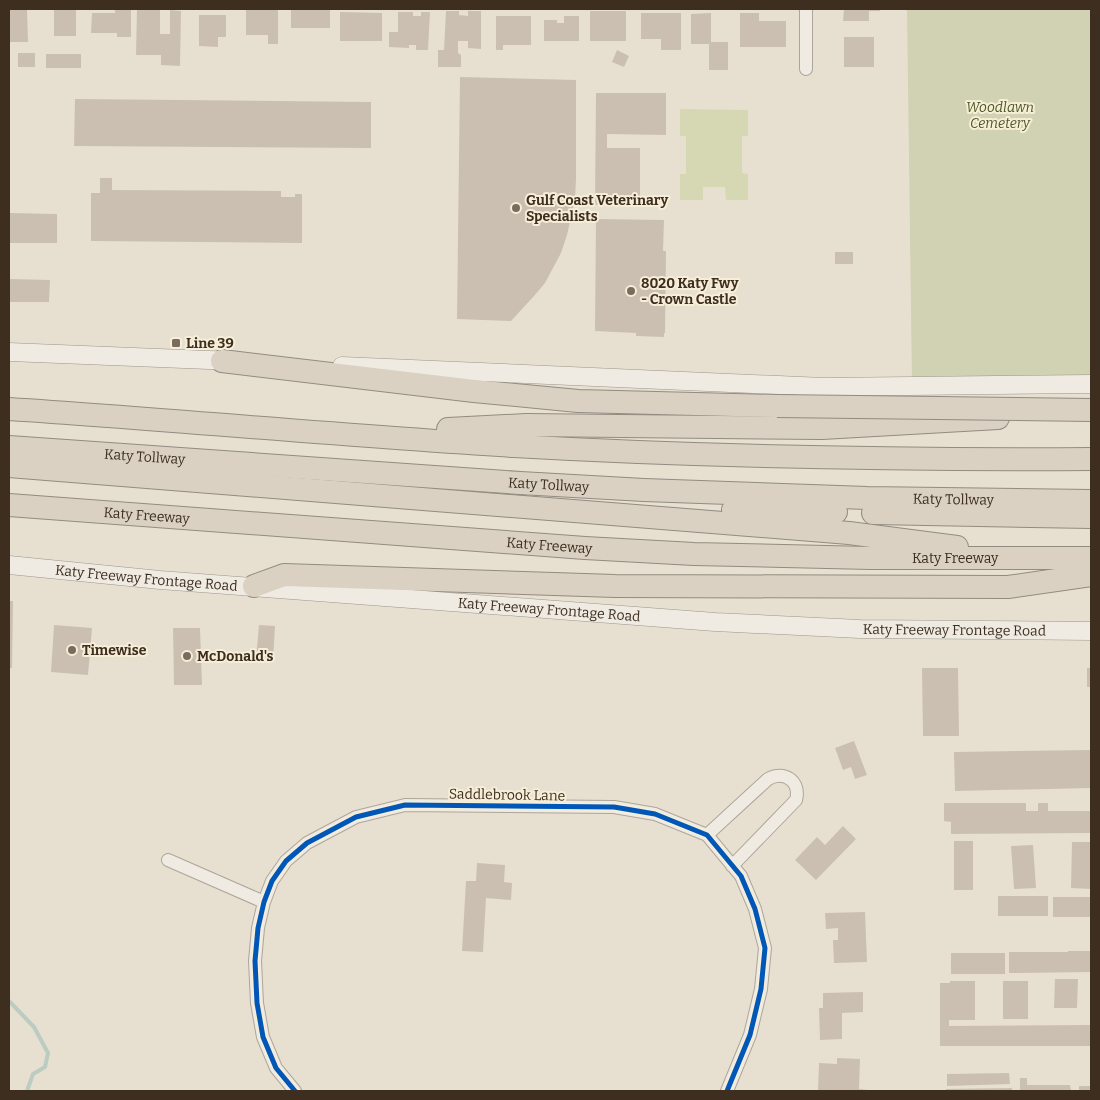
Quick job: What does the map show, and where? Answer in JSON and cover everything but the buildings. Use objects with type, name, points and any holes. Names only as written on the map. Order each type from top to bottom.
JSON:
[{"type":"highway","points":[[222,360],[474,391],[578,401],[777,406],[1091,410]]},
{"type":"highway","points":[[15,410],[513,446],[738,456],[1091,460]]},
{"type":"highway","points":[[344,433],[526,425],[822,428],[1029,416],[1091,410]]},
{"type":"highway","name":"Katy Tollway","points":[[14,457],[644,490],[867,498],[1091,501]]},
{"type":"highway","name":"Katy Tollway","points":[[14,457],[450,502]]},
{"type":"highway","points":[[450,502],[1091,517]]},
{"type":"highway","points":[[450,502],[849,533],[1043,558]]},
{"type":"highway","name":"Katy Freeway","points":[[14,506],[565,547],[694,554],[870,558],[1091,558]]},
{"type":"highway","points":[[254,586],[284,575],[614,586],[1008,587],[1091,575]]},
{"type":"main road","points":[[9,352],[824,387],[1091,384]]},
{"type":"main road","points":[[9,361],[28,353]]},
{"type":"main road","points":[[9,557],[28,566]]},
{"type":"main road","name":"Katy Freeway Frontage Road","points":[[9,565],[124,576],[715,622],[860,629],[1091,631]]},
{"type":"street","points":[[806,9],[806,69]]},
{"type":"street","points":[[707,835],[774,775],[784,775],[793,781],[798,790],[796,800],[732,866]]},
{"type":"street","name":"Saddlebrook Lane","points":[[295,1091],[276,1068],[263,1037],[257,1003],[255,961],[258,928],[264,902],[272,881],[286,861],[307,843],[356,817],[405,805],[614,807],[655,814],[707,835],[741,876],[755,909],[765,948],[761,989],[750,1035],[727,1091]]},
{"type":"street","points":[[168,860],[264,902]]},
{"type":"green space","name":"Woodlawn Cemetery","points":[[907,9],[1091,9],[1091,384],[912,386]]},
{"type":"green space","points":[[680,109],[748,110],[748,136],[742,136],[742,173],[748,174],[748,200],[726,200],[725,187],[703,187],[703,200],[680,200],[680,174],[686,174],[686,136],[680,136]]},
{"type":"waterway","points":[[9,1001],[34,1027],[48,1053],[45,1067],[33,1074],[27,1091]]},
{"type":"cycle path","points":[[295,1091],[276,1068],[263,1037],[257,1003],[255,961],[258,928],[264,902],[272,881],[286,861],[307,843],[356,817],[405,805],[614,807],[655,814],[707,835],[741,876],[755,909],[765,948],[761,989],[750,1035],[727,1091]]},
{"type":"place","name":"Gulf Coast Veterinary Specialists","points":[[516,208]]},
{"type":"place","name":"8020 Katy Fwy - Crown Castle","points":[[631,291]]},
{"type":"place","name":"Line 39","points":[[176,343]]},
{"type":"place","name":"Timewise","points":[[72,650]]},
{"type":"place","name":"McDonald's","points":[[187,656]]}]
